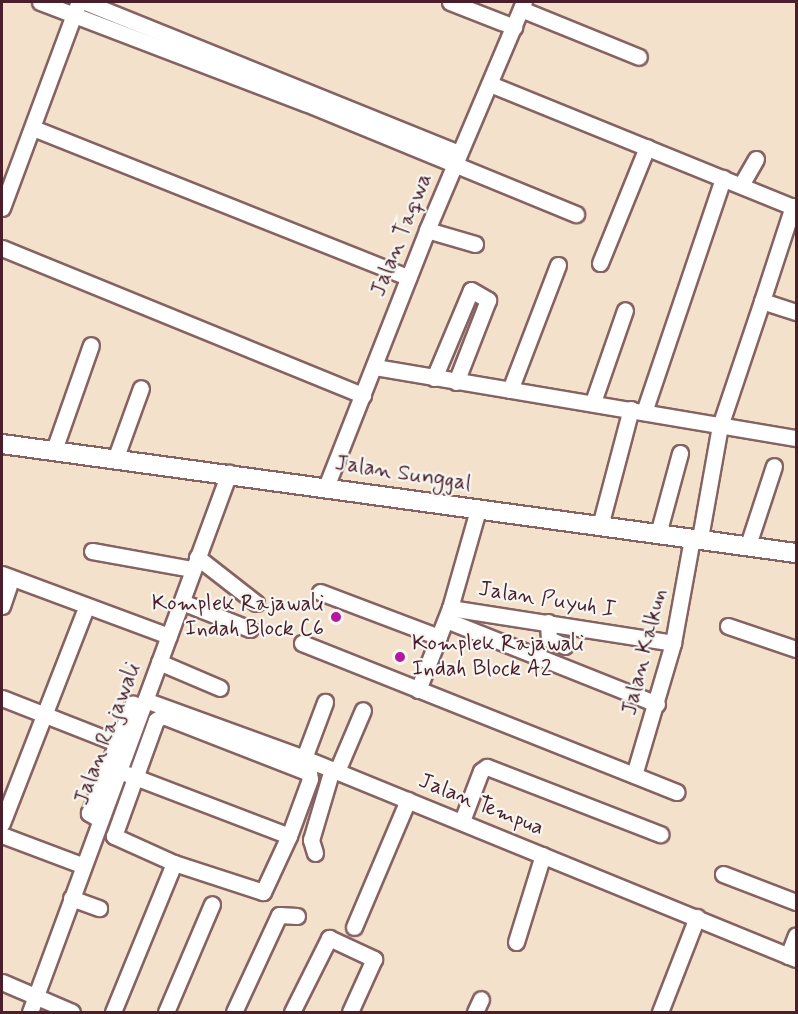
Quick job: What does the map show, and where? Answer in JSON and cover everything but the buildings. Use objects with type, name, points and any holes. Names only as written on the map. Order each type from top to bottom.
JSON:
[{"type":"main road","name":"Jalan Sunggal","points":[[2,444],[116,457],[478,510],[796,553]]},
{"type":"street","points":[[40,2],[76,8],[307,97],[457,160],[576,214]]},
{"type":"street","points":[[85,2],[228,67]]},
{"type":"street","points":[[450,2],[514,27]]},
{"type":"street","points":[[522,5],[639,57]]},
{"type":"street","name":"Jalan Taqwa","points":[[326,487],[427,230],[522,5]]},
{"type":"street","points":[[2,208],[76,8]]},
{"type":"street","points":[[490,84],[795,207]]},
{"type":"street","points":[[33,128],[408,277]]},
{"type":"street","points":[[600,263],[647,147]]},
{"type":"street","points":[[741,185],[756,159]]},
{"type":"street","points":[[600,526],[637,411],[723,178]]},
{"type":"street","name":"Jalan Kalkun","points":[[634,775],[657,704],[673,643],[720,426],[795,207]]},
{"type":"street","points":[[427,230],[475,244]]},
{"type":"street","points":[[2,248],[363,394]]},
{"type":"street","points":[[510,390],[558,265]]},
{"type":"street","points":[[434,378],[471,290],[488,300],[456,382]]},
{"type":"street","points":[[762,301],[796,312]]},
{"type":"street","points":[[592,402],[625,310]]},
{"type":"street","points":[[54,450],[91,345]]},
{"type":"street","points":[[375,367],[796,438]]},
{"type":"street","points":[[116,457],[141,388]]},
{"type":"street","points":[[658,534],[680,453]]},
{"type":"street","points":[[748,545],[774,466]]},
{"type":"street","name":"Jalan Rajawali","points":[[30,1012],[118,771],[123,745],[145,700],[159,662],[162,640],[182,602],[229,473]]},
{"type":"street","points":[[418,690],[448,614],[478,510]]},
{"type":"street","points":[[92,551],[195,563],[256,603]]},
{"type":"street","points":[[2,606],[5,580],[162,640],[123,745],[89,813],[99,819]]},
{"type":"street","points":[[320,592],[439,637]]},
{"type":"street","points":[[182,602],[250,629]]},
{"type":"street","points":[[2,823],[84,613]]},
{"type":"street","points":[[448,614],[657,704]]},
{"type":"street","name":"Jalan Puyuh I","points":[[448,614],[548,622],[673,643]]},
{"type":"street","points":[[548,622],[549,639],[565,646]]},
{"type":"street","points":[[728,626],[796,649]]},
{"type":"street","points":[[302,643],[676,792]]},
{"type":"street","points":[[159,662],[220,688]]},
{"type":"street","points":[[2,698],[123,745]]},
{"type":"street","name":"Jalan Tempua","points":[[145,700],[304,758],[462,821],[792,958]]},
{"type":"street","points":[[304,758],[325,702]]},
{"type":"street","points":[[315,853],[311,840],[334,770],[363,710]]},
{"type":"street","points":[[163,716],[309,773],[310,779],[290,836],[267,888],[261,893],[174,863],[114,836],[156,720],[163,716]]},
{"type":"street","points":[[462,821],[481,771],[487,767],[660,834]]},
{"type":"street","points":[[118,771],[290,836]]},
{"type":"street","points":[[354,927],[408,800]]},
{"type":"street","points":[[2,835],[82,865]]},
{"type":"street","points":[[516,942],[543,855]]},
{"type":"street","points":[[112,1012],[174,863]]},
{"type":"street","points":[[723,874],[796,902]]},
{"type":"street","points":[[71,898],[99,908]]},
{"type":"street","points":[[166,1012],[212,904]]},
{"type":"street","points":[[234,1012],[279,915],[297,916]]},
{"type":"street","points":[[660,1012],[697,917]]},
{"type":"street","points":[[792,958],[796,935]]},
{"type":"street","points":[[292,1012],[327,938],[374,959],[350,1012]]},
{"type":"street","points":[[358,1012],[378,968]]},
{"type":"street","points":[[2,982],[72,1012]]},
{"type":"place","name":"Komplek Rajawali Indah Block C6","points":[[336,617]]},
{"type":"place","name":"Komplek Rajawali Indah Block A2","points":[[400,657]]}]
